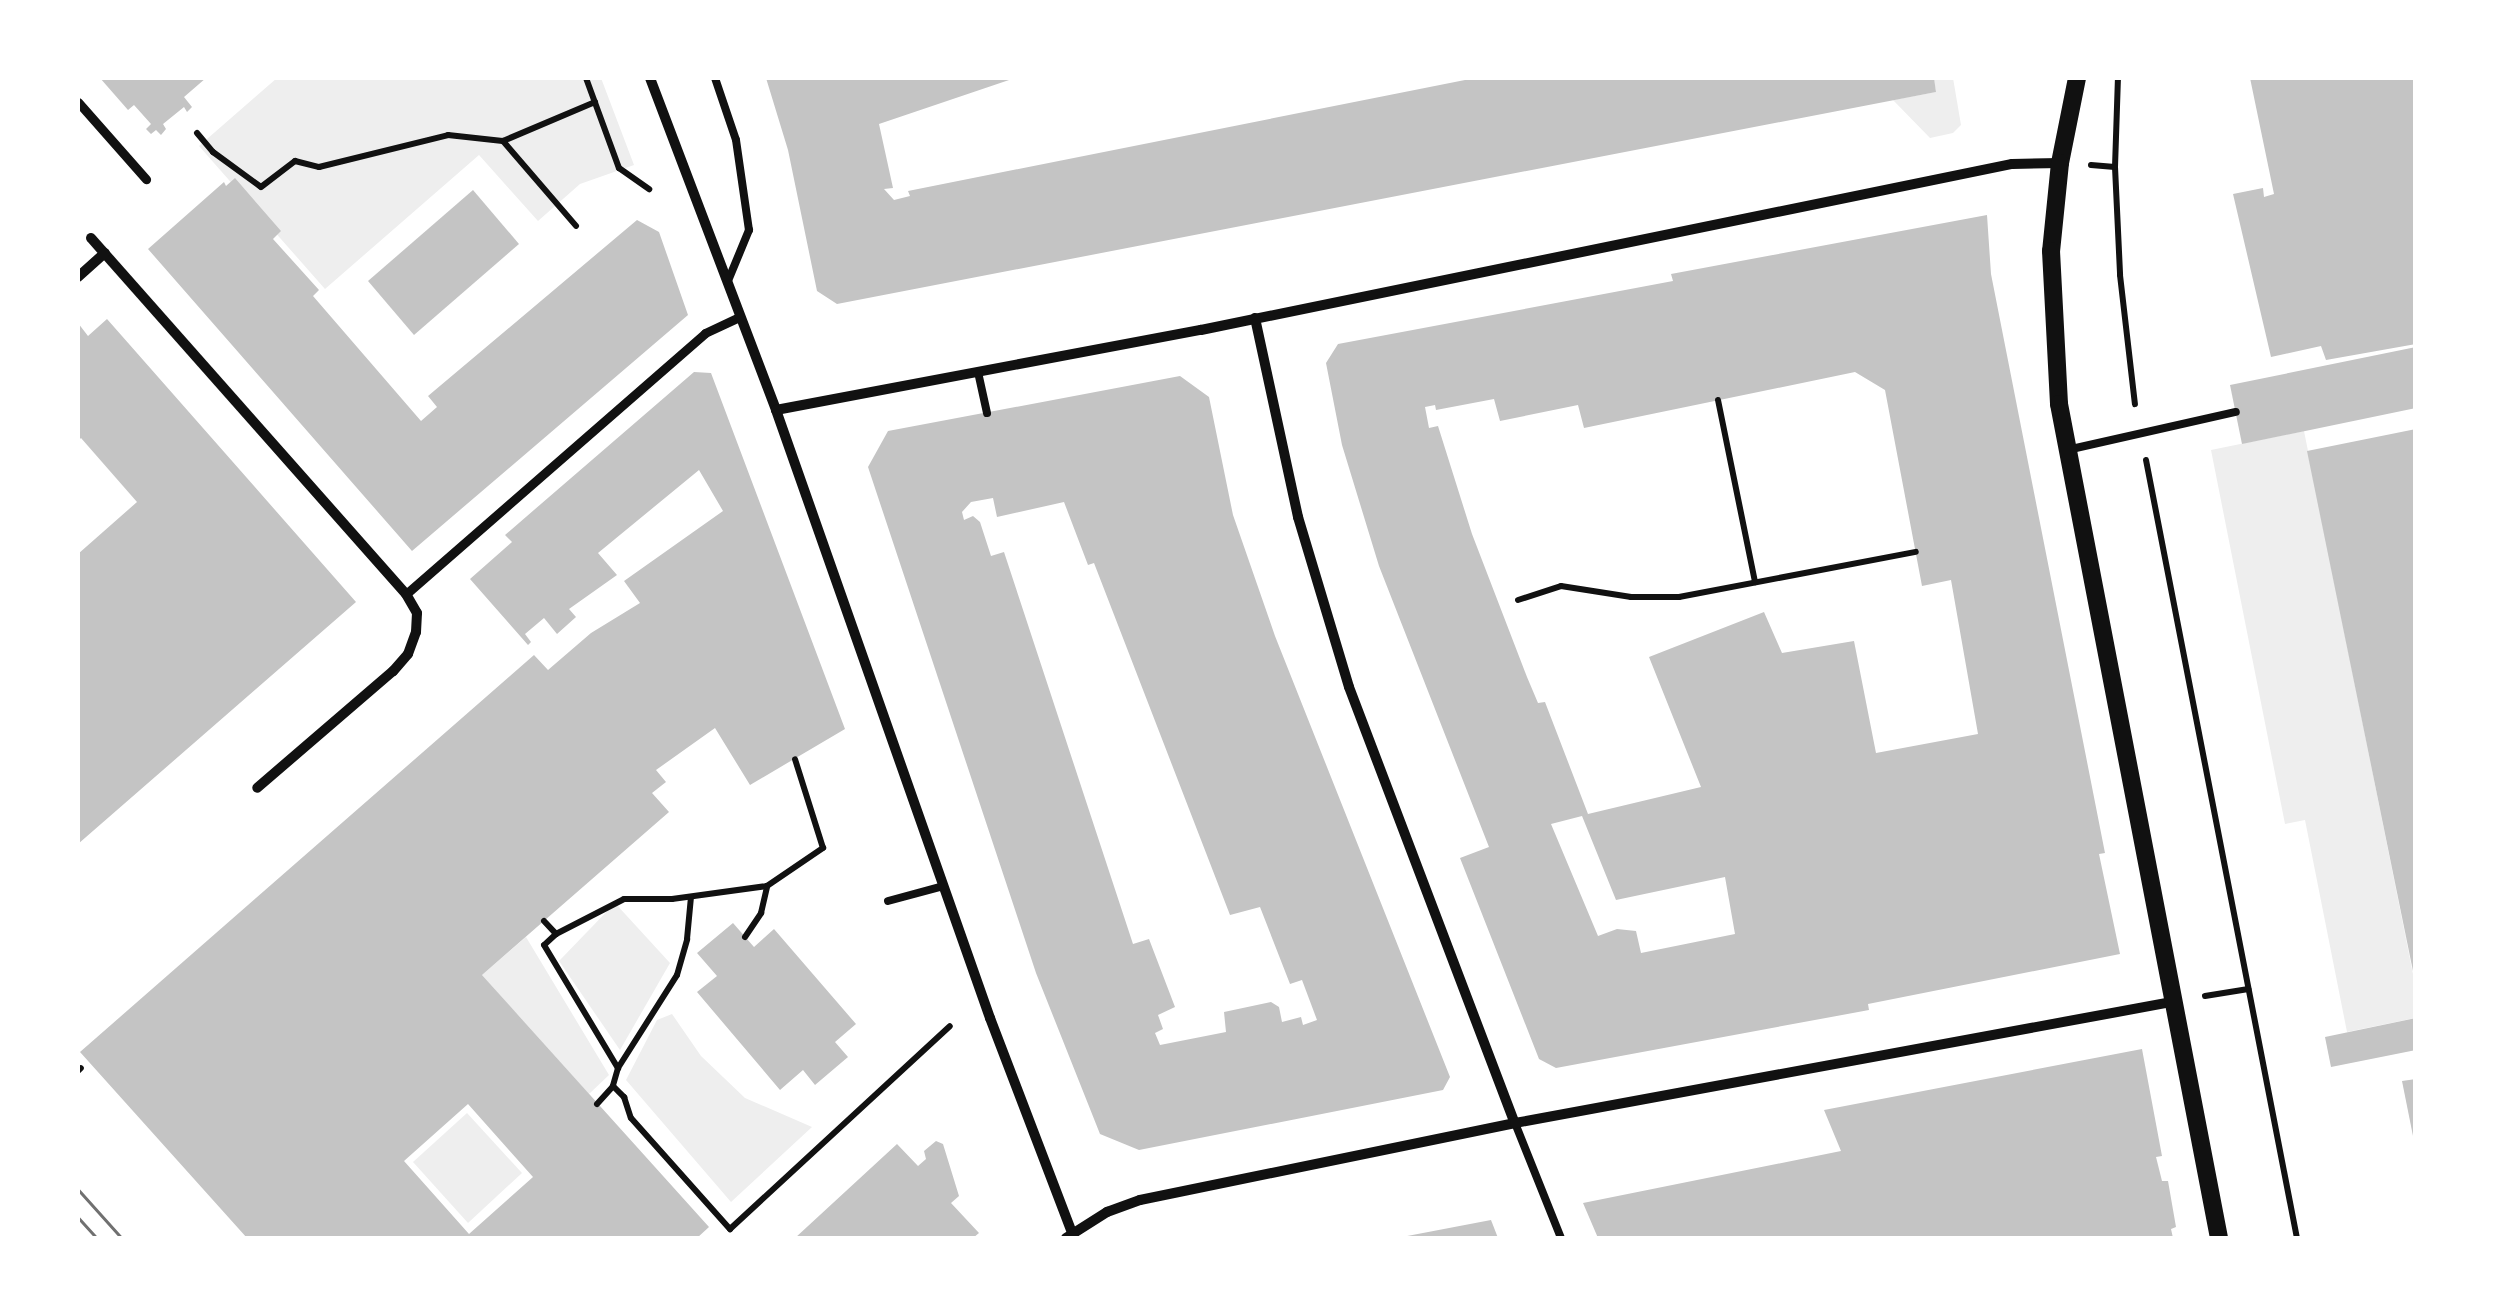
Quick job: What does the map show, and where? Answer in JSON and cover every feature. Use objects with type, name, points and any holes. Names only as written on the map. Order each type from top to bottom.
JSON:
[{"type":"street","points":[[650,78],[776,410],[1071,1237],[1107,1212],[1140,1200],[1515,1123],[2172,1002]]},
{"type":"street","points":[[2077,78],[2060,162],[2051,283],[2059,404],[2219,1238]]},
{"type":"street","points":[[78,102],[146,179]]},
{"type":"street","points":[[776,410],[1255,318],[2012,164],[2060,162]]},
{"type":"street","points":[[91,238],[406,594],[417,612],[416,632],[408,654],[257,788]]},
{"type":"street","points":[[78,277],[105,253]]},
{"type":"street","points":[[406,594],[705,332],[740,317]]},
{"type":"street","points":[[1255,318],[1298,517],[1348,687],[1515,1123]]},
{"type":"lane","points":[[714,78],[736,140],[749,230],[728,281]]},
{"type":"lane","points":[[978,372],[988,413]]},
{"type":"lane","points":[[2067,450],[2236,412]]},
{"type":"lane","points":[[888,901],[944,886]]},
{"type":"lane","points":[[1515,1123],[1560,1238]]},
{"type":"path","points":[[586,78],[619,168],[648,189]]},
{"type":"path","points":[[2118,78],[2120,275],[2141,435],[2297,1238]]},
{"type":"path","points":[[197,133],[213,152],[261,187],[296,161],[319,167],[448,135],[503,141],[595,102]]},
{"type":"path","points":[[503,141],[576,226]]},
{"type":"path","points":[[2060,162],[2116,167]]},
{"type":"path","points":[[1718,400],[1755,582]]},
{"type":"path","points":[[1518,600],[1561,586],[1631,598],[1679,597],[1916,552]]},
{"type":"path","points":[[618,1068],[544,945],[556,934],[624,899],[691,896],[767,886],[823,848],[795,759]]},
{"type":"path","points":[[745,936],[761,913],[767,886]]},
{"type":"path","points":[[598,1104],[614,1086],[618,1068],[678,975],[688,939],[691,896]]},
{"type":"path","points":[[544,921],[556,934]]},
{"type":"path","points":[[614,1086],[624,1097],[631,1118],[730,1229],[950,1026]]},
{"type":"shaded area","points":[[277,78],[601,78],[634,165],[580,184],[538,221],[479,155],[325,289],[199,146]]},
{"type":"shaded area","points":[[1953,78],[1961,125],[1953,133],[1930,138],[1893,100],[1936,92],[1934,80]]},
{"type":"shaded area","points":[[2304,431],[2415,984],[2415,1018],[2347,1032],[2305,820],[2285,824],[2211,450]]},
{"type":"shaded area","points":[[615,903],[670,963],[620,1050],[559,961]]},
{"type":"shaded area","points":[[526,937],[609,1075],[589,1094],[482,975]]},
{"type":"shaded area","points":[[672,1014],[701,1056],[745,1098],[812,1127],[731,1202],[626,1080],[657,1020]]},
{"type":"shaded area","points":[[467,1113],[522,1173],[468,1223],[413,1162]]},
{"type":"building","points":[[100,78],[206,78],[184,97],[192,107],[187,112],[184,107],[163,124],[166,129],[161,135],[156,130],[151,134],[146,129],[151,124],[134,105],[128,110]]},
{"type":"building","points":[[766,78],[1015,78],[879,124],[893,188],[884,189],[894,200],[910,196],[908,191],[1475,78],[1934,78],[1936,92],[837,304],[817,291],[788,150]]},
{"type":"building","points":[[2250,78],[2416,78],[2416,344],[2326,360],[2321,346],[2271,357],[2233,194],[2263,188],[2264,197],[2274,194]]},
{"type":"building","points":[[235,178],[281,231],[273,239],[319,290],[313,296],[421,421],[437,407],[428,396],[637,220],[659,232],[688,315],[412,551],[148,249],[224,182],[226,186]]},
{"type":"building","points":[[473,190],[519,244],[414,335],[368,281]]},
{"type":"building","points":[[1987,215],[1991,274],[2105,853],[2099,854],[2120,954],[1868,1004],[1869,1010],[1556,1068],[1539,1059],[1460,858],[1489,847],[1379,566],[1342,445],[1326,363],[1338,344],[1673,281],[1671,274]],"holes":[[[1855,372],[1885,390],[1922,586],[1951,580],[1978,734],[1876,753],[1854,641],[1782,653],[1764,612],[1649,657],[1701,787],[1588,814],[1545,702],[1538,703],[1527,677],[1472,534],[1438,426],[1429,428],[1425,407],[1435,405],[1436,410],[1494,399],[1500,421],[1578,405],[1584,428]],[[1582,816],[1616,900],[1725,877],[1735,934],[1641,953],[1636,931],[1617,929],[1598,936],[1551,824]]]},
{"type":"building","points":[[107,319],[356,602],[78,844],[78,554],[137,502],[81,438],[78,441],[78,323],[88,336]]},
{"type":"building","points":[[2416,347],[2416,408],[2242,444],[2230,385]]},
{"type":"building","points":[[694,372],[711,373],[845,729],[750,785],[715,728],[656,770],[666,782],[652,793],[669,812],[482,975],[709,1227],[697,1238],[247,1238],[80,1052],[534,655],[548,670],[591,633],[640,603],[624,581],[723,511],[699,470],[598,553],[617,575],[569,609],[576,617],[557,634],[544,618],[525,634],[531,642],[528,645],[470,579],[512,542],[505,535]],"holes":[[[468,1104],[533,1177],[469,1234],[404,1161]]]},
{"type":"building","points":[[1180,376],[1209,397],[1233,515],[1275,636],[1450,1077],[1443,1090],[1139,1150],[1100,1134],[1036,973],[868,467],[888,431]],"holes":[[[993,498],[997,517],[1064,502],[1088,565],[1094,563],[1230,915],[1260,907],[1290,984],[1302,980],[1317,1020],[1303,1025],[1301,1017],[1282,1022],[1279,1007],[1271,1002],[1224,1012],[1226,1032],[1160,1045],[1155,1033],[1163,1029],[1158,1015],[1175,1007],[1149,939],[1133,944],[1004,552],[991,556],[980,522],[973,516],[964,520],[962,512],[971,502]]]},
{"type":"building","points":[[2416,429],[2416,976],[2414,976],[2307,451]]},
{"type":"building","points":[[733,923],[754,947],[774,929],[856,1024],[835,1042],[848,1057],[815,1085],[803,1070],[780,1090],[697,992],[717,976],[697,953]]},
{"type":"building","points":[[2416,1018],[2416,1050],[2331,1067],[2325,1037]]},
{"type":"building","points":[[2142,1049],[2162,1156],[2156,1157],[2162,1181],[2168,1181],[2176,1227],[2171,1229],[2173,1238],[1598,1238],[1583,1203],[1841,1151],[1824,1110]]},
{"type":"building","points":[[2416,1079],[2416,1141],[2414,1141],[2402,1081]]},
{"type":"building","points":[[936,1141],[943,1144],[959,1196],[951,1203],[979,1233],[973,1238],[795,1238],[897,1144],[918,1166],[926,1159],[924,1151]]},
{"type":"building","points":[[1491,1220],[1498,1238],[1402,1238],[1402,1237]]},
{"type":"tram line","points":[[78,1189],[122,1238]]},
{"type":"tram line","points":[[78,1217],[97,1238]]}]
